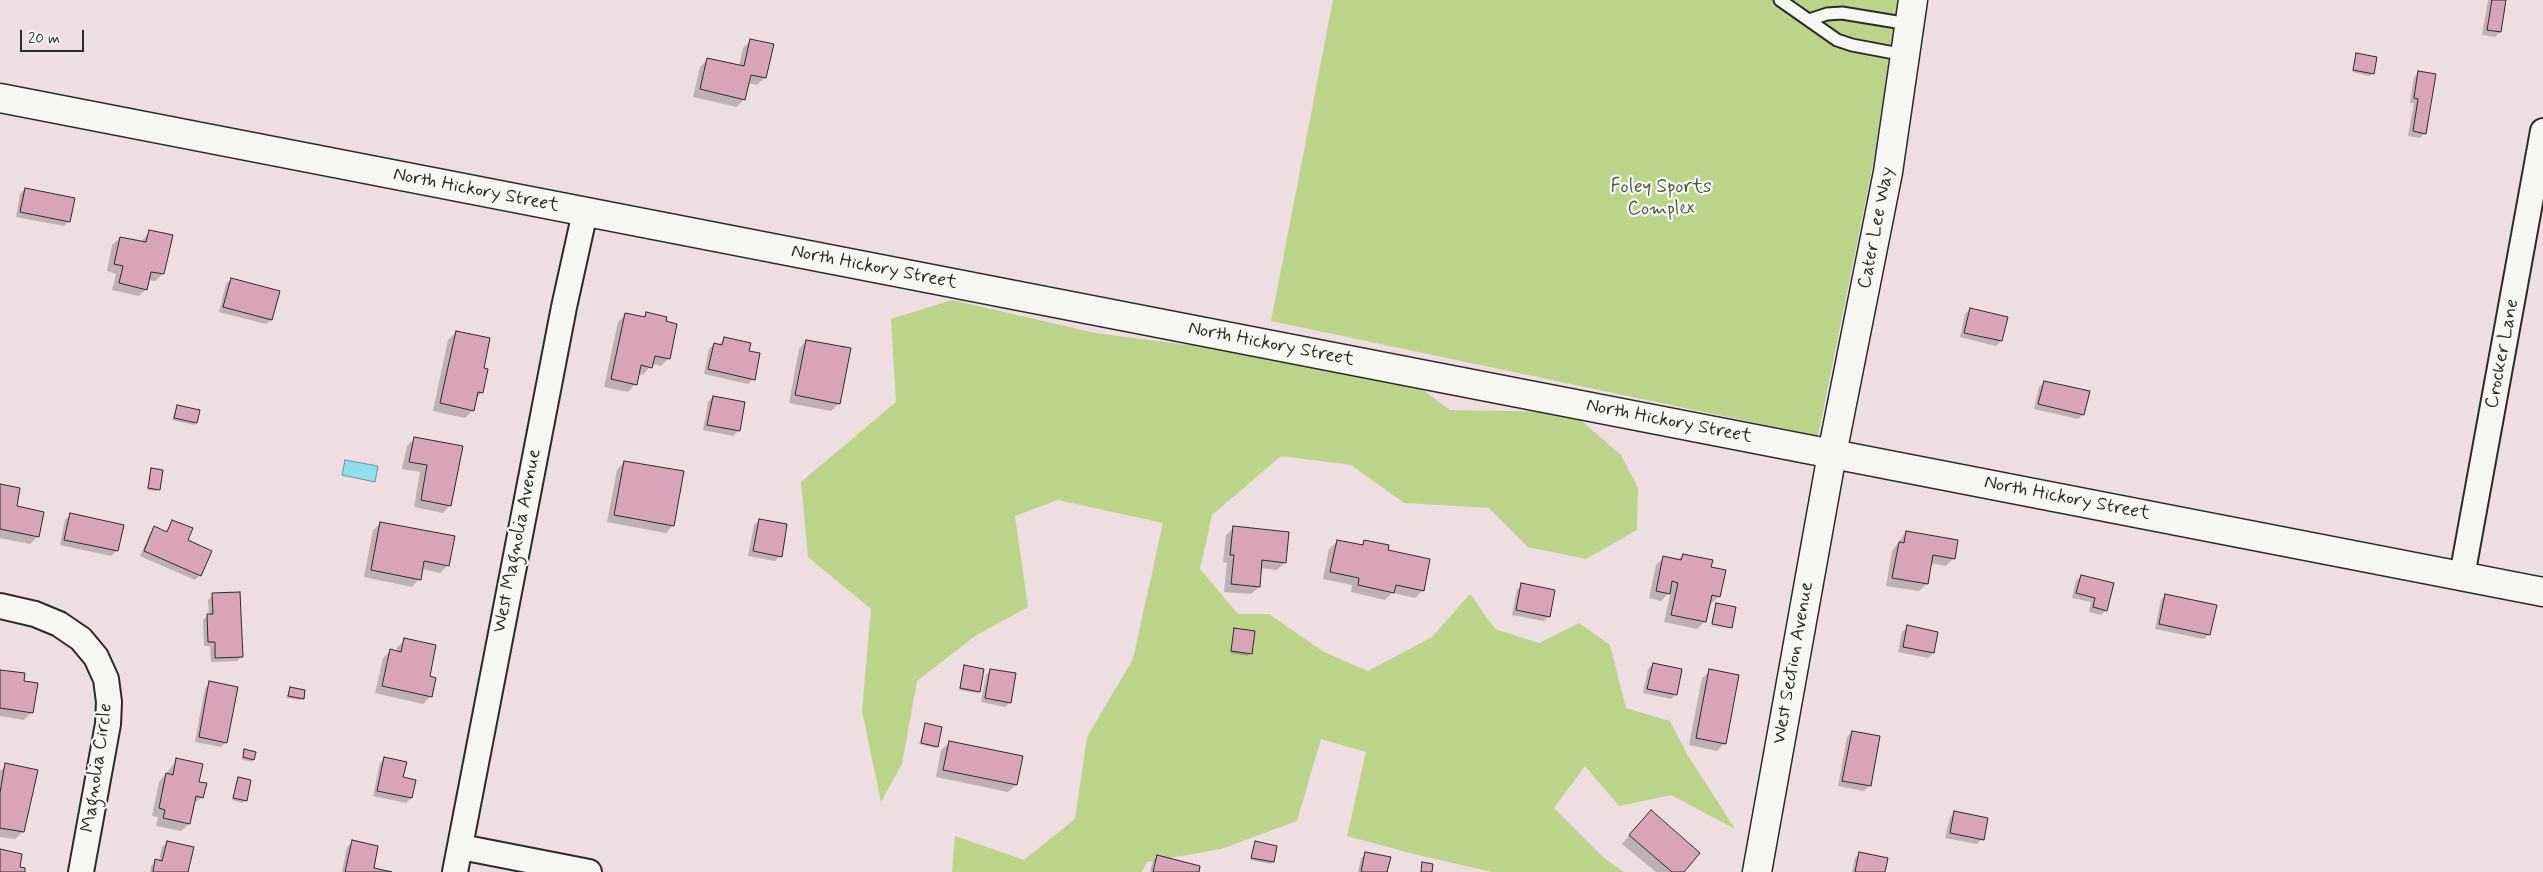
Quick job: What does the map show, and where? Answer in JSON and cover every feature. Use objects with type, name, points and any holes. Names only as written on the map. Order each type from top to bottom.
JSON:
[{"type":"street","name":"Cater Lee Way","points":[[1832,454],[1888,172],[1911,12]]},
{"type":"street","name":"North Hickory Street","points":[[0,98],[2543,592]]},
{"type":"street","name":"Crocker Lane","points":[[2462,576],[2543,131]]},
{"type":"street","name":"West Magnolia Avenue","points":[[455,872],[558,335],[585,212]]},
{"type":"street","name":"West Section Avenue","points":[[1757,872],[1832,454]]},
{"type":"street","name":"Magnolia Circle","points":[[0,606],[43,617],[59,624],[81,639],[96,657],[106,679],[109,702],[108,724],[81,872]]},
{"type":"street","points":[[461,847],[589,872]]},
{"type":"lane","points":[[1780,0],[1837,40],[1852,45],[1905,55]]},
{"type":"lane","points":[[1809,20],[1827,14],[1911,12]]},
{"type":"green space","name":"Foley Sports Complex","points":[[1333,0],[1898,0],[1873,164],[1818,436],[1271,321]]},
{"type":"green space","points":[[952,300],[1095,333],[1188,345],[1301,340],[1409,380],[1450,410],[1571,412],[1621,455],[1638,488],[1637,530],[1586,559],[1528,547],[1489,508],[1404,503],[1351,465],[1281,456],[1212,515],[1200,569],[1238,614],[1269,614],[1324,652],[1368,671],[1432,637],[1470,594],[1495,629],[1539,643],[1579,623],[1610,645],[1626,708],[1670,721],[1687,754],[1735,829],[1671,795],[1619,806],[1585,766],[1554,808],[1604,858],[1624,872],[1492,872],[1347,836],[1366,752],[1321,739],[1297,821],[1221,849],[1147,862],[1142,872],[952,872],[955,836],[1024,860],[1075,819],[1087,737],[1133,659],[1163,523],[1058,500],[1015,516],[1028,607],[975,636],[917,681],[902,764],[881,802],[862,711],[871,609],[808,557],[801,482],[896,402],[891,319]]},
{"type":"water","points":[[345,460],[378,466],[375,482],[342,475]]},
{"type":"building","points":[[2492,0],[2506,0],[2501,32],[2487,30]]},
{"type":"building","points":[[750,39],[774,44],[766,78],[751,75],[745,100],[700,89],[707,58],[744,66]]},
{"type":"building","points":[[2356,53],[2377,57],[2374,74],[2353,70]]},
{"type":"building","points":[[2418,71],[2436,74],[2426,134],[2413,131],[2418,99],[2414,98]]},
{"type":"building","points":[[25,188],[75,198],[70,222],[20,212]]},
{"type":"building","points":[[149,230],[173,235],[164,274],[151,272],[147,290],[119,283],[123,266],[114,264],[120,237],[146,242]]},
{"type":"building","points":[[231,278],[280,291],[272,320],[223,307]]},
{"type":"building","points":[[1970,308],[2008,317],[2002,341],[1964,333]]},
{"type":"building","points":[[646,312],[667,317],[666,321],[677,324],[670,359],[655,356],[652,368],[641,365],[637,385],[611,379],[625,313],[645,317]]},
{"type":"building","points":[[456,331],[490,338],[484,368],[488,369],[483,393],[478,392],[474,411],[440,403]]},
{"type":"building","points":[[724,337],[751,343],[749,351],[760,353],[755,380],[708,369],[714,343],[722,345]]},
{"type":"building","points":[[806,340],[851,348],[840,404],[795,395]]},
{"type":"building","points":[[2044,381],[2090,391],[2084,415],[2038,404]]},
{"type":"building","points":[[713,396],[745,402],[740,431],[707,425]]},
{"type":"building","points":[[177,405],[200,410],[197,423],[174,418]]},
{"type":"building","points":[[414,437],[463,446],[451,506],[421,500],[427,465],[409,462]]},
{"type":"building","points":[[624,461],[684,471],[674,526],[614,515]]},
{"type":"building","points":[[151,468],[163,470],[160,490],[148,488]]},
{"type":"building","points":[[0,484],[20,488],[17,506],[44,512],[39,537],[0,529]]},
{"type":"building","points":[[70,513],[124,525],[118,551],[64,540]]},
{"type":"building","points":[[759,519],[787,524],[782,557],[753,551]]},
{"type":"building","points":[[172,520],[193,528],[188,540],[212,551],[201,576],[144,551],[154,526],[167,532]]},
{"type":"building","points":[[380,522],[455,536],[449,566],[424,561],[421,580],[371,570]]},
{"type":"building","points":[[1233,526],[1289,532],[1286,563],[1262,560],[1260,587],[1231,584],[1234,555],[1230,555]]},
{"type":"building","points":[[1906,531],[1958,540],[1955,559],[1933,555],[1928,584],[1892,578],[1899,542],[1904,543]]},
{"type":"building","points":[[1337,540],[1363,545],[1364,540],[1389,545],[1388,550],[1430,559],[1424,591],[1396,585],[1394,593],[1358,585],[1359,578],[1330,572]]},
{"type":"building","points":[[1683,554],[1713,560],[1711,567],[1726,570],[1720,597],[1712,595],[1706,622],[1671,615],[1678,583],[1672,581],[1670,594],[1656,591],[1663,556],[1681,560]]},
{"type":"building","points":[[2081,575],[2114,583],[2107,611],[2093,607],[2095,598],[2076,593]]},
{"type":"building","points":[[1521,583],[1555,590],[1550,617],[1516,610]]},
{"type":"building","points":[[240,592],[243,657],[215,658],[215,642],[208,642],[207,614],[213,614],[212,593]]},
{"type":"building","points":[[2165,594],[2217,605],[2210,635],[2159,624]]},
{"type":"building","points":[[1716,603],[1736,607],[1732,628],[1712,624]]},
{"type":"building","points":[[1907,625],[1938,632],[1934,653],[1903,647]]},
{"type":"building","points":[[1234,628],[1255,631],[1252,654],[1231,651]]},
{"type":"building","points":[[404,638],[436,645],[430,676],[436,678],[432,697],[382,686],[390,649],[401,652]]},
{"type":"building","points":[[1653,663],[1682,669],[1677,695],[1647,689]]},
{"type":"building","points":[[964,665],[984,669],[980,692],[960,688]]},
{"type":"building","points":[[990,669],[1016,673],[1011,703],[985,698]]},
{"type":"building","points":[[1709,669],[1739,675],[1726,744],[1696,738]]},
{"type":"building","points":[[0,670],[25,673],[24,681],[38,683],[33,713],[0,708]]},
{"type":"building","points":[[209,681],[238,687],[227,743],[199,737]]},
{"type":"building","points":[[290,687],[305,690],[304,699],[288,696]]},
{"type":"building","points":[[925,723],[942,727],[938,747],[921,743]]},
{"type":"building","points":[[1852,731],[1880,736],[1871,786],[1842,781]]},
{"type":"building","points":[[949,741],[1023,756],[1017,785],[943,770]]},
{"type":"building","points":[[244,749],[256,752],[254,760],[243,757]]},
{"type":"building","points":[[384,757],[407,762],[403,777],[416,780],[412,798],[377,791]]},
{"type":"building","points":[[176,758],[203,764],[199,782],[207,783],[203,798],[196,796],[190,824],[163,818],[165,810],[159,808],[166,773],[173,775]]},
{"type":"building","points":[[5,763],[38,770],[24,832],[0,828],[0,793]]},
{"type":"building","points":[[238,777],[251,780],[247,801],[233,798]]},
{"type":"building","points":[[1651,810],[1700,853],[1684,872],[1672,872],[1629,835]]},
{"type":"building","points":[[1954,811],[1988,818],[1984,840],[1950,833]]},
{"type":"building","points":[[352,840],[378,846],[374,868],[392,872],[345,872]]},
{"type":"building","points":[[167,841],[194,847],[188,872],[153,872],[155,859],[162,861]]},
{"type":"building","points":[[1255,841],[1277,846],[1274,862],[1251,858]]},
{"type":"building","points":[[0,849],[22,854],[20,867],[25,868],[25,872],[0,872]]},
{"type":"building","points":[[1365,852],[1391,857],[1387,872],[1361,872]]},
{"type":"building","points":[[1859,852],[1888,858],[1885,872],[1855,872]]},
{"type":"building","points":[[1157,855],[1200,866],[1199,872],[1153,872]]},
{"type":"building","points":[[1422,862],[1433,864],[1432,872],[1421,872]]}]
